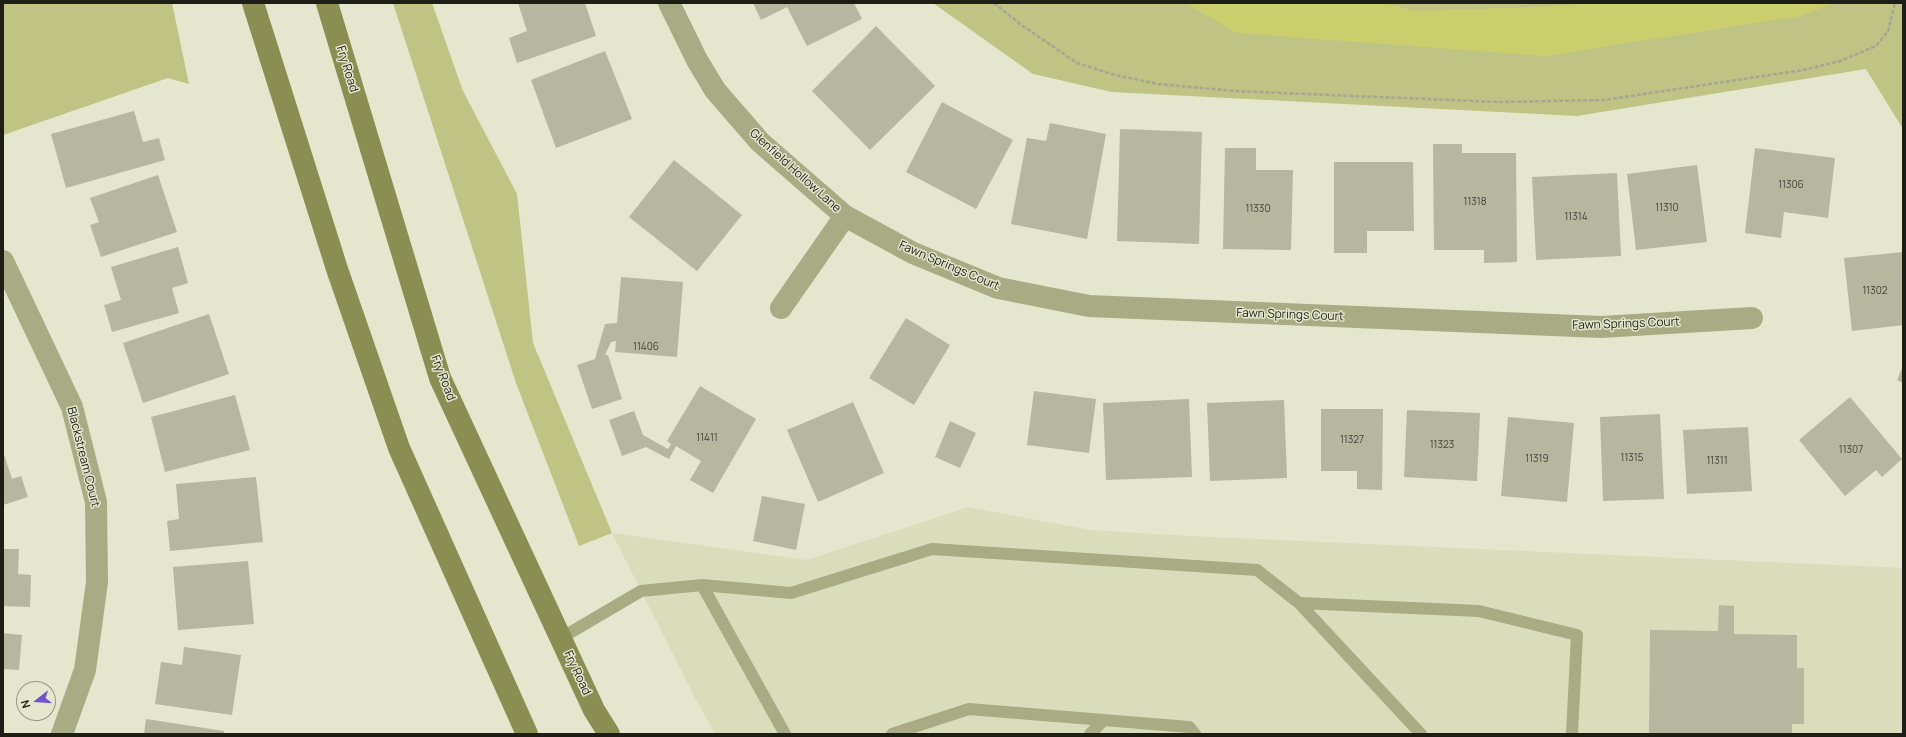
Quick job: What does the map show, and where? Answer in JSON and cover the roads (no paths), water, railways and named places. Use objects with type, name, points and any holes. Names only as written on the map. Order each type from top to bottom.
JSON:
[{"type":"main road","points":[[253,3],[338,269],[399,448],[527,734]]},
{"type":"main road","name":"Fry Road","points":[[327,3],[440,378],[594,710],[609,734]]},
{"type":"street","name":"Glenfield Hollow Lane","points":[[669,3],[697,60],[715,90],[760,142],[845,216]]},
{"type":"street","points":[[781,308],[845,216]]},
{"type":"street","name":"Fawn Springs Court","points":[[845,216],[913,253],[998,288],[1089,306],[1601,327],[1752,318]]},
{"type":"street","name":"Blackstream Court","points":[[3,262],[72,407],[96,502],[97,582],[85,670],[62,734]]},
{"type":"lane","points":[[561,638],[641,591],[702,585],[791,592],[932,549],[1257,570],[1300,603],[1421,734]]},
{"type":"lane","points":[[702,585],[785,734]]},
{"type":"lane","points":[[1300,603],[1479,610],[1577,635],[1572,734]]},
{"type":"lane","points":[[892,734],[969,709],[1189,728],[1195,734]]},
{"type":"lane","points":[[1090,734],[1104,720]]}]
